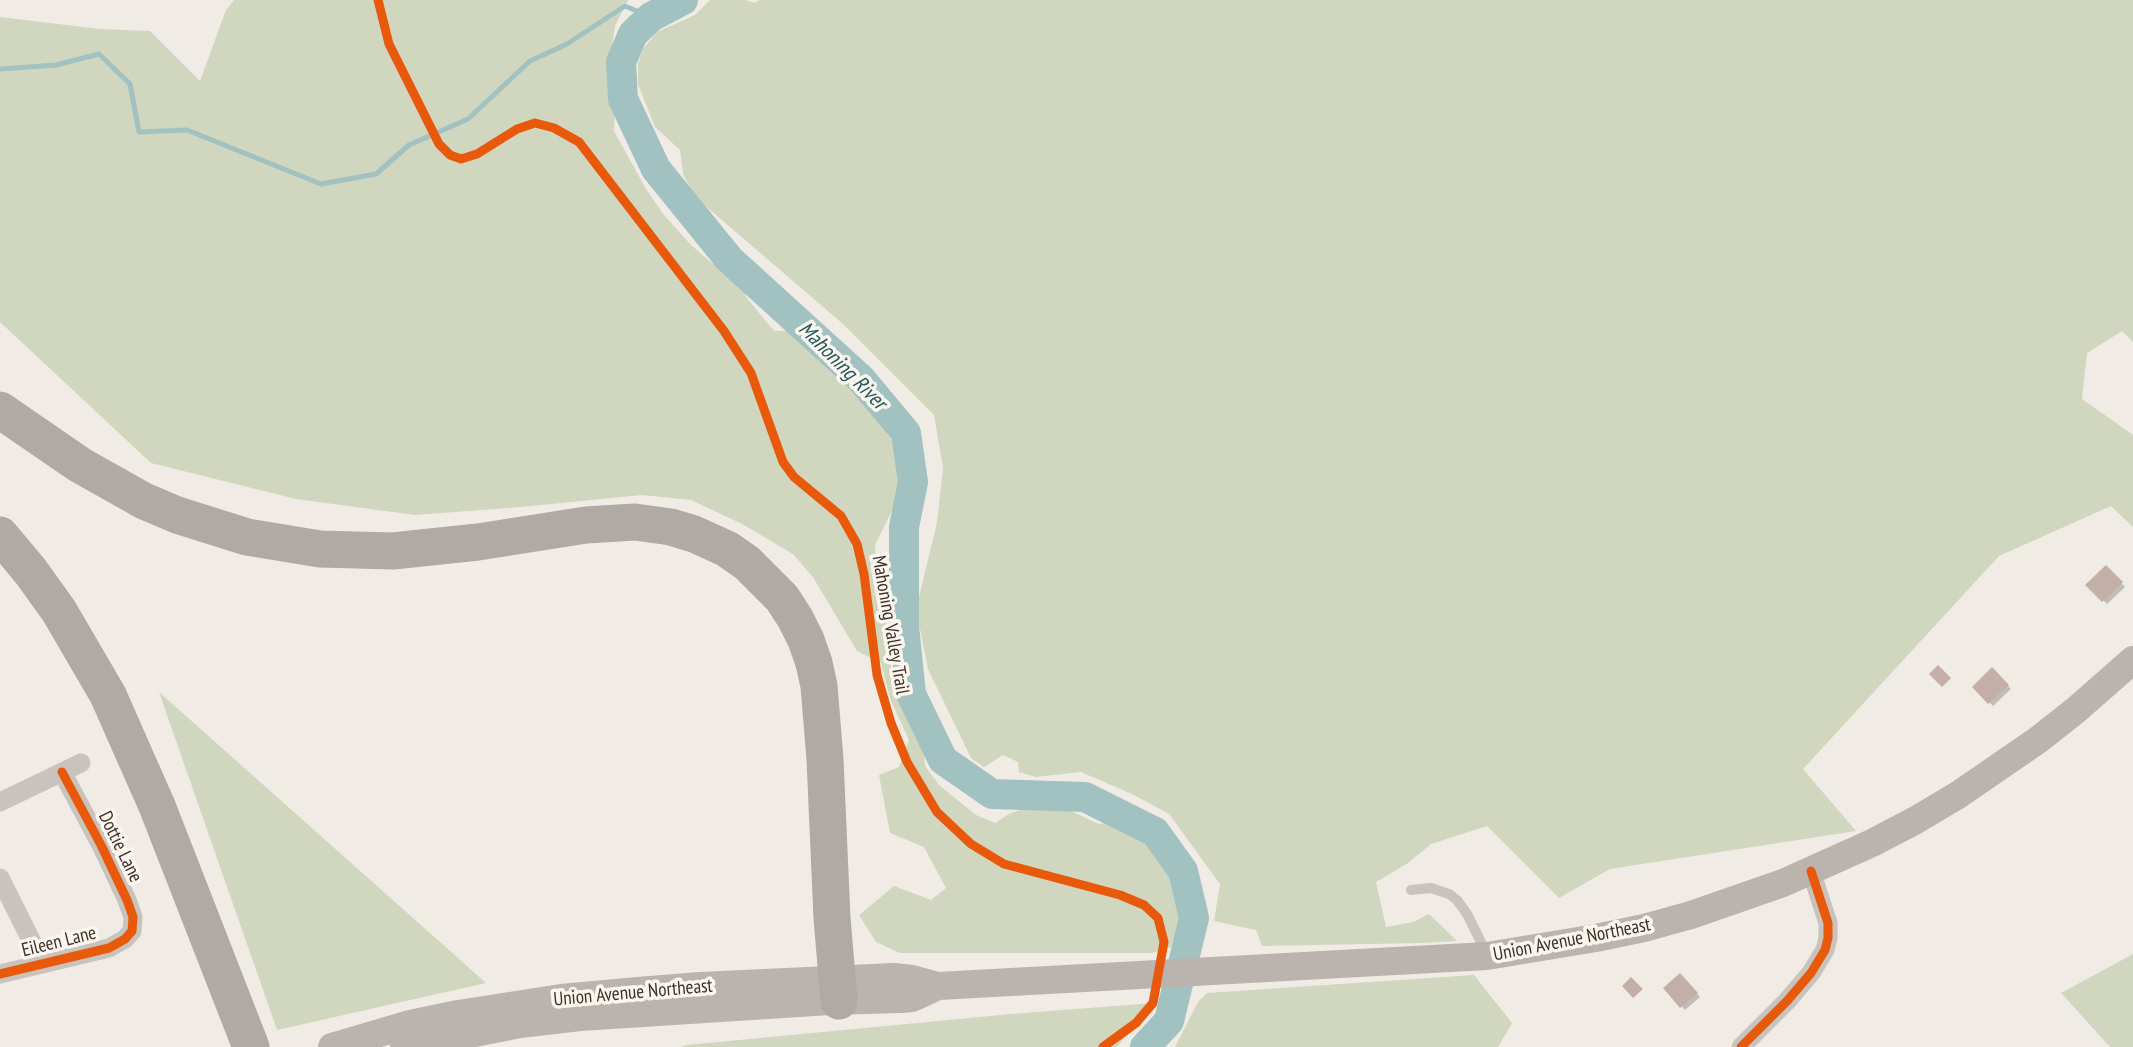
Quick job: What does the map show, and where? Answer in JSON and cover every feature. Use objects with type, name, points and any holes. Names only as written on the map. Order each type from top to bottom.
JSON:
[{"type":"highway","points":[[0,410],[80,465],[144,501],[212,527],[283,544],[356,551],[393,551],[478,542],[586,525],[635,522],[671,527],[727,549],[747,563],[782,598],[795,618],[814,663],[822,711],[832,918],[839,990]]},
{"type":"highway","points":[[0,535],[60,611],[108,695],[157,806],[251,1047]]},
{"type":"main road","name":"Union Avenue Northeast","points":[[404,1047],[509,1026],[839,990],[894,977],[938,986],[1487,956],[1644,928],[1738,900],[1811,872],[1916,820],[2038,740],[2077,710],[2133,660]]},
{"type":"main road","name":"Union Avenue Northeast","points":[[332,1047],[410,1024],[561,998],[700,986],[839,990]]},
{"type":"street","points":[[0,802],[81,763]]},
{"type":"street","name":"Dottie Lane","points":[[62,772],[127,900],[134,924],[125,939]]},
{"type":"street","points":[[1741,1047],[1787,1001],[1811,973],[1825,950],[1828,923],[1811,872]]},
{"type":"street","points":[[0,878],[43,964]]},
{"type":"street","name":"Eileen Lane","points":[[0,974],[109,948],[125,939]]},
{"type":"lane","points":[[1411,890],[1431,888],[1457,900],[1478,934],[1487,956]]},
{"type":"green space","points":[[234,0],[628,0],[615,26],[610,57],[610,82],[615,108],[614,131],[646,189],[664,215],[691,245],[741,282],[746,297],[774,331],[803,331],[833,358],[853,382],[863,403],[899,449],[902,490],[875,545],[889,659],[900,701],[923,741],[925,766],[939,785],[976,815],[995,823],[1009,814],[1031,806],[1071,811],[1099,824],[1115,821],[1147,835],[1174,868],[1181,886],[1180,918],[1171,947],[1152,953],[900,953],[876,942],[859,915],[894,886],[931,900],[946,888],[924,847],[890,833],[879,775],[899,767],[909,740],[891,701],[881,663],[857,651],[813,577],[793,554],[742,524],[691,500],[642,495],[415,515],[296,499],[151,463],[0,322],[0,17],[100,29],[150,31],[200,81],[226,10]]},
{"type":"green space","points":[[710,0],[745,0],[755,3],[760,0],[2133,0],[2133,342],[2122,331],[2087,353],[2082,399],[2133,435],[2133,527],[2111,506],[1999,556],[1803,769],[1856,831],[1610,869],[1559,898],[1487,826],[1431,844],[1408,863],[1376,882],[1386,927],[1413,922],[1429,914],[1457,941],[1262,946],[1256,930],[1214,921],[1220,884],[1169,814],[1132,794],[1081,772],[1036,777],[1019,772],[1018,762],[1003,755],[984,767],[971,758],[928,669],[916,609],[937,523],[943,468],[934,415],[843,324],[695,197],[683,174],[680,150],[655,127],[638,84],[638,64],[643,49],[657,32],[695,15]]},
{"type":"green space","points":[[159,692],[486,983],[277,1030]]},
{"type":"green space","points":[[2133,954],[2133,1047],[2110,1047],[2061,993]]},
{"type":"green space","points":[[1474,975],[1512,1023],[1498,1047],[1175,1047],[1198,1002],[1207,993]]},
{"type":"green space","points":[[1153,1003],[1117,1047],[681,1047],[1011,1014]]},
{"type":"building","points":[[2106,565],[2123,582],[2102,602],[2085,585]]},
{"type":"building","points":[[1938,665],[1951,678],[1942,687],[1929,674]]},
{"type":"building","points":[[1992,667],[2009,685],[1988,704],[1972,687]]},
{"type":"building","points":[[1680,973],[1698,993],[1680,1008],[1663,988]]},
{"type":"building","points":[[1631,977],[1643,989],[1633,998],[1622,986]]},
{"type":"waterway","name":"Mahoning River","points":[[683,0],[651,17],[633,34],[621,62],[623,99],[656,169],[729,259],[861,379],[906,433],[913,482],[904,527],[904,626],[911,694],[943,760],[992,794],[1085,797],[1155,832],[1183,871],[1194,918],[1169,1021],[1145,1047]]},
{"type":"waterway","points":[[0,69],[56,65],[99,54],[130,84],[139,132],[187,130],[321,184],[376,174],[409,145],[468,119],[530,61],[567,44],[625,6],[651,17]]},
{"type":"cycle path","name":"Mahoning Valley Trail","points":[[378,0],[389,44],[439,144],[450,155],[461,159],[477,154],[517,129],[535,123],[554,128],[579,142],[724,331],[751,373],[783,462],[794,477],[841,516],[857,544],[864,574],[877,675],[891,723],[907,762],[937,812],[971,844],[1004,864],[1120,895],[1144,905],[1158,918],[1164,942],[1153,1003],[1136,1023],[1103,1047]]},
{"type":"cycle path","points":[[0,974],[109,948],[125,939],[132,931],[133,917],[127,900],[62,772]]},
{"type":"cycle path","points":[[1741,1047],[1787,1001],[1811,973],[1825,950],[1828,923],[1811,871]]}]
